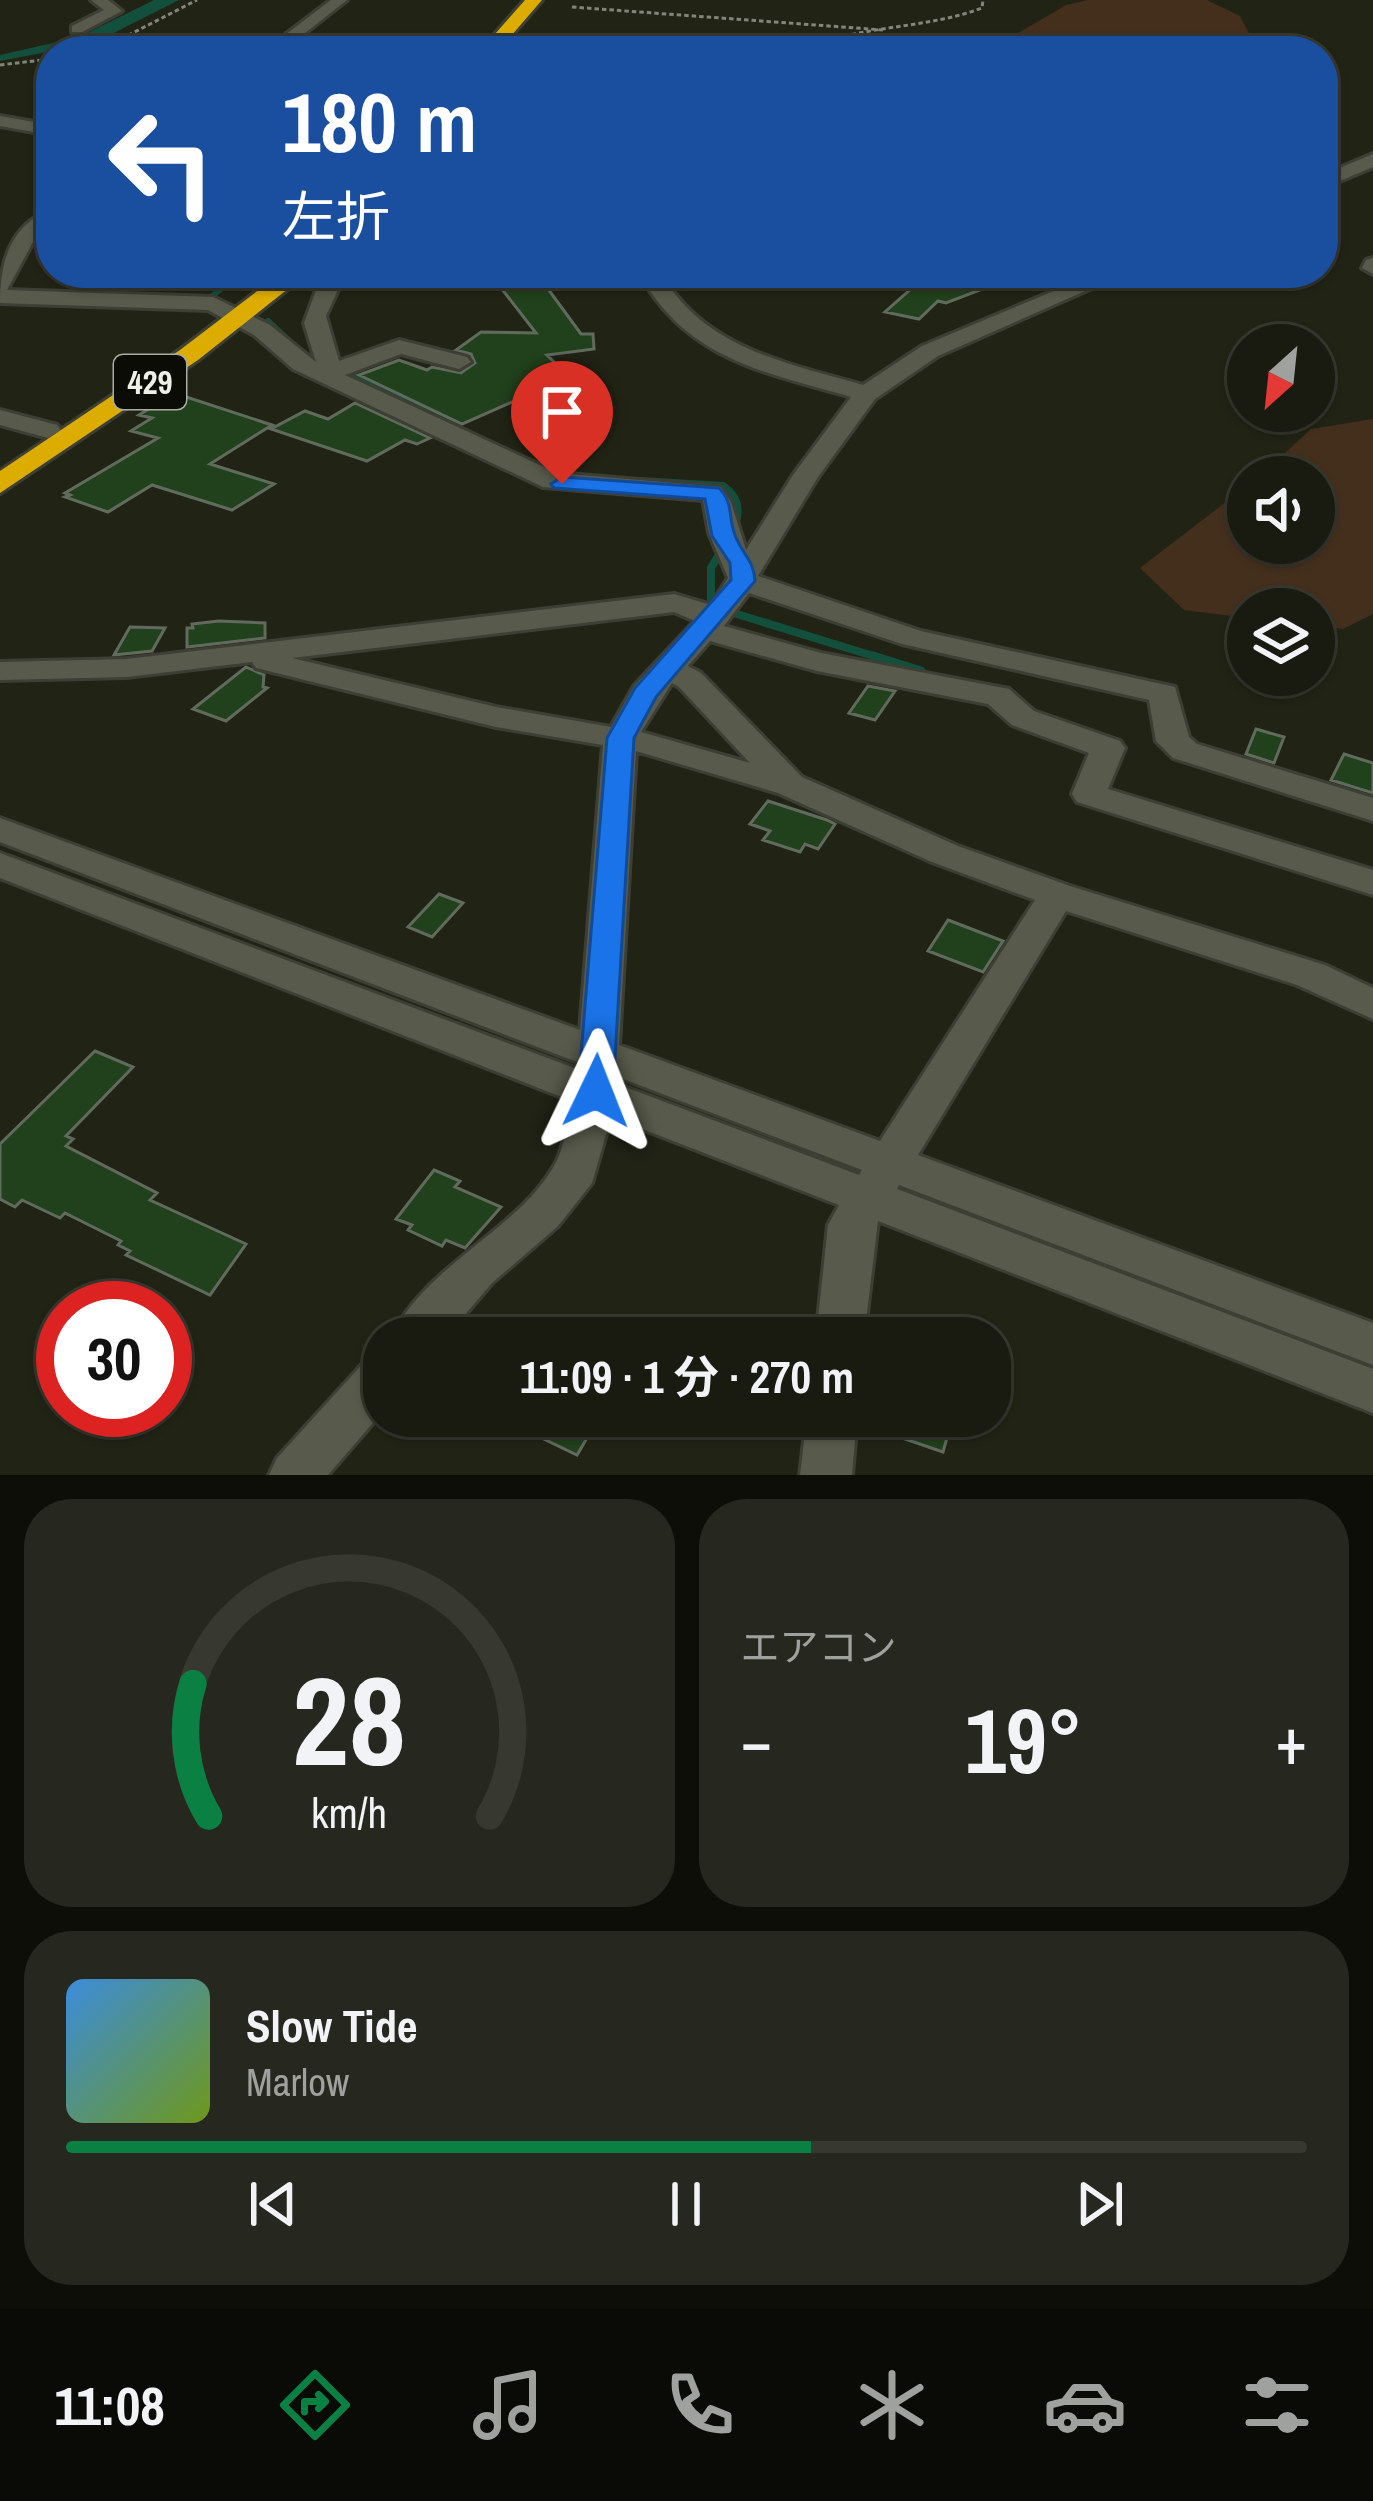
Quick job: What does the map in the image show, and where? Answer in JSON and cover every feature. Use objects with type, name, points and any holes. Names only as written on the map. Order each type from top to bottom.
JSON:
[{"type":"highway","points":[[502,36],[534,0]]},
{"type":"highway","points":[[520,36],[552,0]]},
{"type":"highway","name":"429","points":[[232,314],[255,288]]},
{"type":"highway","name":"429","points":[[0,459],[47,438],[232,314],[285,288]]},
{"type":"highway","name":"429","points":[[0,484],[47,438]]},
{"type":"street","points":[[98,0],[115,11],[78,29],[104,32]]},
{"type":"street","points":[[292,36],[340,0]]},
{"type":"street","points":[[0,121],[36,127]]},
{"type":"street","points":[[1338,175],[1373,160]]},
{"type":"street","points":[[0,285],[25,237],[36,228]]},
{"type":"street","points":[[323,372],[328,363],[312,313],[326,288]]},
{"type":"street","points":[[661,288],[682,318],[713,341],[768,364],[866,394]]},
{"type":"street","points":[[434,1317],[476,1269],[542,1213],[576,1171],[596,1072],[621,738],[645,694],[721,610],[816,459],[866,394],[892,372],[930,351],[1079,288]]},
{"type":"street","points":[[0,296],[213,304],[262,330],[301,364],[552,482],[712,493],[718,499],[724,536],[742,563],[721,610]]},
{"type":"street","points":[[323,372],[399,347],[460,362]]},
{"type":"street","points":[[0,417],[47,438]]},
{"type":"street","points":[[0,671],[76,672],[648,604],[694,607],[913,638],[1164,694],[1173,741],[1185,752],[1373,810]]},
{"type":"street","points":[[721,610],[817,662],[998,696],[1023,718],[1108,748],[1089,794],[1372,878]]},
{"type":"street","points":[[184,662],[271,661],[496,717],[621,738],[790,785],[945,854],[1057,896],[1311,975],[1373,1005]]},
{"type":"street","points":[[667,667],[690,680],[790,785]]},
{"type":"street","points":[[0,830],[596,1072],[879,1179],[1373,1344]]},
{"type":"street","points":[[0,866],[596,1072]]},
{"type":"street","points":[[842,1317],[850,1225],[1057,896]]},
{"type":"street","points":[[879,1179],[1373,1391]]},
{"type":"street","points":[[296,1475],[363,1398]]},
{"type":"street","points":[[826,1475],[830,1437]]},
{"type":"path","points":[[127,36],[196,0]]},
{"type":"path","points":[[578,0],[590,8]]},
{"type":"path","points":[[843,36],[955,20],[982,8],[983,0]]},
{"type":"path","points":[[572,8],[883,30]]},
{"type":"path","points":[[0,65],[36,61]]},
{"type":"shaded area","points":[[154,0],[179,0],[108,36],[81,36]]},
{"type":"shaded area","points":[[1088,0],[1207,0],[1240,16],[1250,36],[1013,36],[1066,5]]},
{"type":"shaded area","points":[[36,47],[36,54],[0,61],[0,55]]},
{"type":"shaded area","points":[[1373,419],[1373,614],[1343,629],[1335,628],[1335,588],[1227,588],[1227,615],[1184,610],[1140,568],[1227,501],[1227,564],[1335,564],[1335,456],[1282,456],[1308,432],[1335,432],[1335,425]]},
{"type":"building","points":[[501,288],[547,288],[581,334],[593,334],[594,349],[547,355],[557,365],[550,366],[570,387],[519,399],[462,424],[359,375],[399,360],[427,370],[461,373],[475,363],[471,354],[456,350],[481,332],[536,333]]},
{"type":"building","points":[[912,288],[985,288],[946,303],[938,301],[919,319],[885,312]]},
{"type":"building","points":[[174,393],[272,425],[210,464],[274,484],[232,510],[152,485],[108,512],[65,497],[158,438],[131,431],[152,418],[139,415]]},
{"type":"building","points":[[355,403],[430,438],[417,444],[405,440],[367,461],[271,429],[305,411],[328,419]]},
{"type":"building","points":[[219,621],[265,623],[265,638],[187,647],[187,628]]},
{"type":"building","points":[[130,627],[165,628],[152,651],[114,655]]},
{"type":"building","points":[[246,667],[264,675],[263,687],[267,688],[226,721],[193,709]]},
{"type":"building","points":[[868,686],[895,691],[875,720],[849,713]]},
{"type":"building","points":[[1256,729],[1284,737],[1274,763],[1246,754]]},
{"type":"building","points":[[1344,754],[1373,763],[1373,793],[1331,780]]},
{"type":"building","points":[[768,801],[835,824],[818,849],[805,844],[800,852],[763,840],[770,831],[750,824]]},
{"type":"building","points":[[439,894],[463,903],[432,937],[408,927]]},
{"type":"building","points":[[948,920],[1003,941],[983,972],[928,951]]},
{"type":"building","points":[[95,1051],[133,1067],[66,1136],[73,1139],[66,1146],[157,1193],[150,1200],[246,1244],[210,1295],[192,1286],[192,1281],[181,1281],[126,1255],[130,1251],[118,1245],[121,1241],[65,1213],[60,1218],[22,1200],[15,1207],[0,1199],[0,1144]]},
{"type":"building","points":[[434,1170],[460,1181],[455,1187],[501,1207],[465,1248],[446,1240],[442,1246],[396,1219]]},
{"type":"building","points":[[540,1437],[588,1437],[577,1455]]},
{"type":"building","points":[[899,1437],[947,1437],[943,1452]]},
{"type":"waterway","points":[[207,300],[222,288]]},
{"type":"waterway","points":[[268,321],[293,344]]},
{"type":"waterway","points":[[343,371],[366,382]]},
{"type":"waterway","points":[[360,379],[451,424]]},
{"type":"waterway","points":[[641,481],[723,486],[737,505],[734,529]]},
{"type":"waterway","points":[[721,551],[711,568],[711,606],[883,659]]},
{"type":"waterway","points":[[873,656],[921,671]]},
{"type":"route","points":[[562,484],[712,493],[718,499],[724,536],[742,563],[743,581],[645,694],[621,738],[596,1091]]}]
